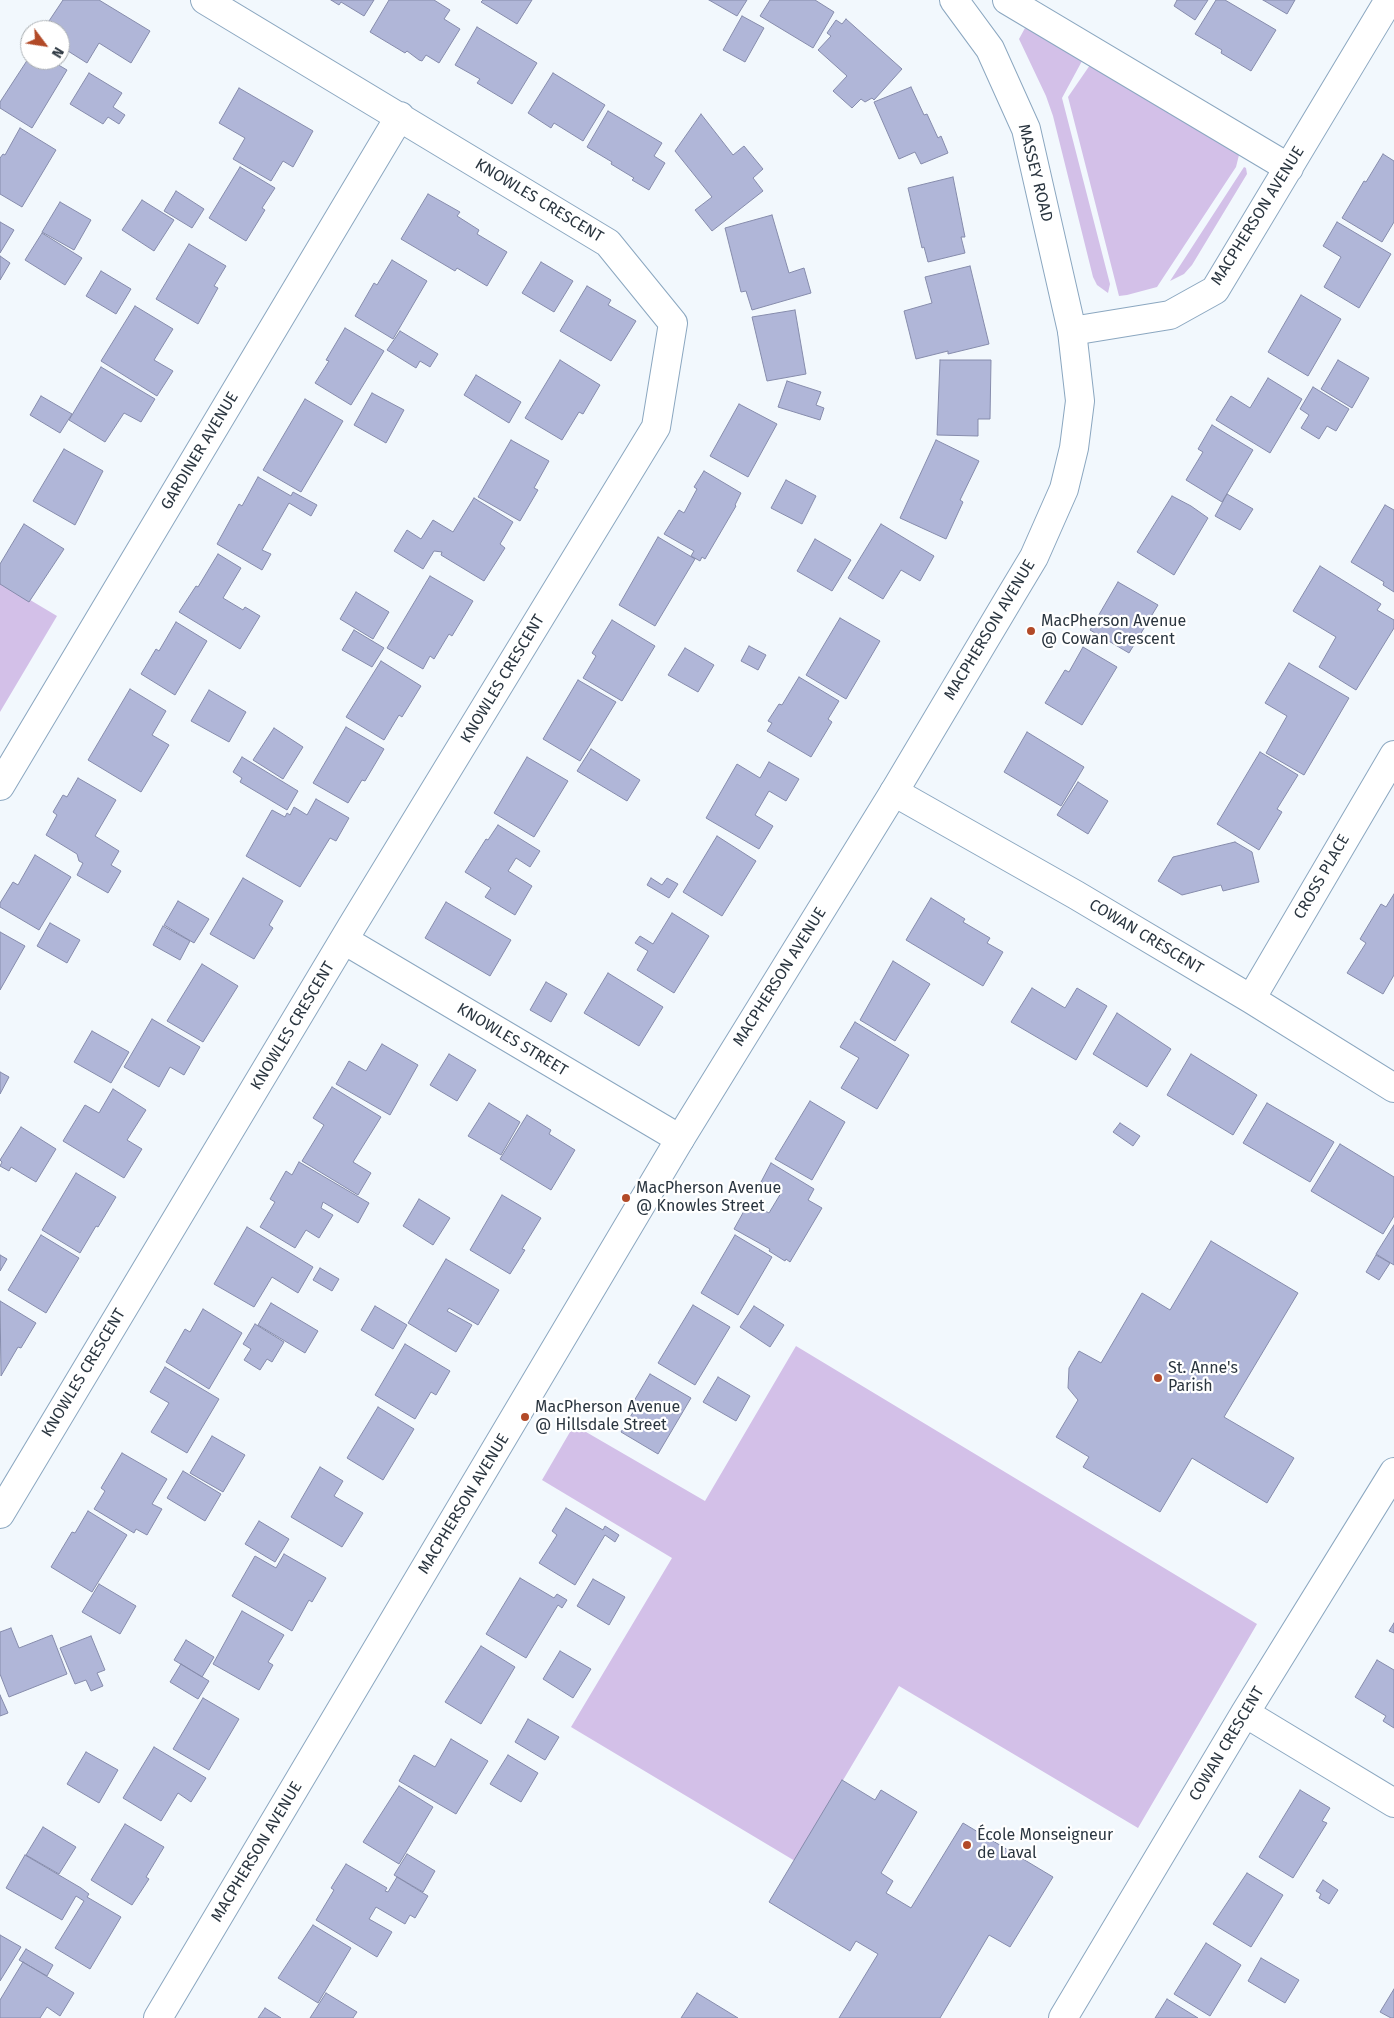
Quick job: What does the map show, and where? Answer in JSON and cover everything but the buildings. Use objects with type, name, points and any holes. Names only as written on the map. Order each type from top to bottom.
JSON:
[{"type":"street","name":"KNOWLES CRESCENT","points":[[0,1514],[344,940],[656,427],[673,323],[608,243],[205,0]]},
{"type":"street","name":"MASSEY ROAD","points":[[954,0],[990,49],[1026,129],[1072,331]]},
{"type":"street","points":[[1007,0],[1289,168]]},
{"type":"street","name":"MACPHERSON AVENUE","points":[[158,2018],[680,1139],[894,792],[1034,557],[1064,489],[1074,448],[1080,401],[1072,331],[1170,315],[1215,290],[1389,0]]},
{"type":"street","name":"GARDINER AVENUE","points":[[0,786],[400,116]]},
{"type":"street","name":"CROSS PLACE","points":[[1251,999],[1394,755]]},
{"type":"street","name":"COWAN CRESCENT","points":[[894,792],[1076,895],[1251,999],[1394,1088]]},
{"type":"street","name":"KNOWLES STREET","points":[[344,940],[680,1139]]},
{"type":"street","name":"COWAN CRESCENT","points":[[1064,2018],[1245,1713],[1394,1472]]},
{"type":"street","points":[[1245,1713],[1394,1803]]},
{"type":"shaded area","points":[[1025,28],[1082,61],[1062,98],[1110,284],[1108,293],[1097,285],[1093,277],[1053,116],[1046,96],[1019,39]]},
{"type":"shaded area","points":[[1090,65],[1239,155],[1236,167],[1157,287],[1127,295],[1119,296],[1068,97]]},
{"type":"shaded area","points":[[1244,167],[1247,174],[1192,265],[1184,274],[1170,281]]},
{"type":"shaded area","points":[[0,582],[57,616],[0,712]]},
{"type":"shaded area","points":[[796,1346],[1257,1624],[1138,1828],[899,1686],[795,1861],[571,1727],[672,1558],[542,1480],[574,1425],[705,1501]]},
{"type":"place","name":"MacPherson Avenue @ Cowan Crescent","points":[[1031,631]]},
{"type":"place","name":"MacPherson Avenue @ Knowles Street","points":[[626,1198]]},
{"type":"place","name":"St. Anne's Parish","points":[[1158,1378]]},
{"type":"place","name":"MacPherson Avenue @ Hillsdale Street","points":[[525,1417]]},
{"type":"place","name":"École Monseigneur de Laval","points":[[967,1845]]}]
